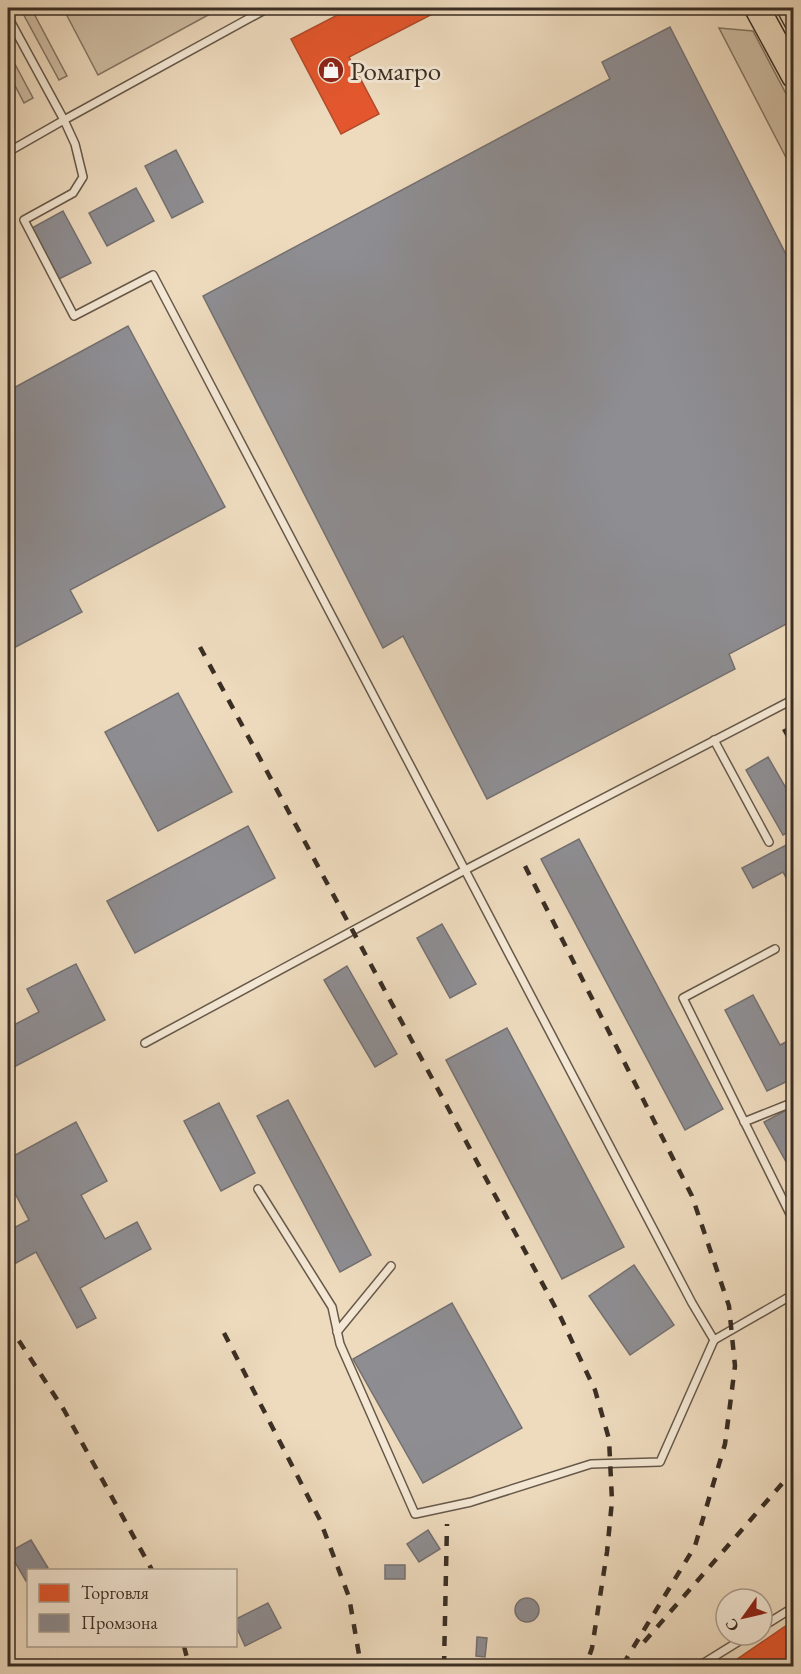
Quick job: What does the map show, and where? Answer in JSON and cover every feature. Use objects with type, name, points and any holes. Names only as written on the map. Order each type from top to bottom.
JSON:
[{"type":"highway","points":[[751,9],[794,76]]},
{"type":"lane","points":[[8,152],[268,8]]},
{"type":"lane","points":[[8,17],[75,144],[82,177],[74,193],[24,220],[74,316],[153,275],[692,1303],[714,1340]]},
{"type":"lane","points":[[144,1043],[465,870],[794,699]]},
{"type":"lane","points":[[714,740],[769,842]]},
{"type":"lane","points":[[775,949],[683,998],[794,1222]]},
{"type":"lane","points":[[744,1122],[794,1102]]},
{"type":"lane","points":[[258,1189],[332,1307],[340,1344],[415,1514],[471,1502],[591,1464],[660,1462],[714,1340],[794,1294]]},
{"type":"lane","points":[[337,1332],[391,1266]]},
{"type":"lane","points":[[774,1620],[794,1607]]},
{"type":"lane","points":[[699,1666],[730,1647]]},
{"type":"shaded area","points":[[20,8],[31,8],[67,76],[59,80]]},
{"type":"shaded area","points":[[63,8],[221,8],[98,75]]},
{"type":"shaded area","points":[[719,28],[753,31],[793,107],[793,171]]},
{"type":"shaded area","points":[[8,51],[33,98],[24,103],[8,72]]},
{"type":"building: Торговля","points":[[351,8],[444,8],[349,57],[379,114],[341,134],[291,39]]},
{"type":"building: Торговля","points":[[793,1621],[794,1666],[727,1666],[755,1647],[774,1647],[774,1634]]},
{"type":"building: Промзона","points":[[670,27],[794,270],[794,620],[729,654],[735,669],[487,799],[403,636],[383,648],[203,296],[610,79],[602,62]]},
{"type":"building: Промзона","points":[[176,150],[203,202],[172,218],[145,166]]},
{"type":"building: Промзона","points":[[136,188],[154,221],[107,246],[89,213]]},
{"type":"building: Промзона","points":[[63,211],[91,263],[57,280],[30,229]]},
{"type":"building: Промзона","points":[[128,326],[225,507],[70,590],[82,612],[8,651],[8,391]]},
{"type":"building: Промзона","points":[[178,693],[232,792],[158,831],[105,732]]},
{"type":"building: Промзона","points":[[768,757],[794,802],[794,829],[783,835],[746,770]]},
{"type":"building: Промзона","points":[[248,826],[275,878],[135,953],[107,901]]},
{"type":"building: Промзона","points":[[579,839],[723,1109],[685,1130],[541,859]]},
{"type":"building: Промзона","points":[[794,841],[794,893],[783,872],[753,888],[742,868]]},
{"type":"building: Промзона","points":[[442,924],[476,984],[450,998],[417,938]]},
{"type":"building: Промзона","points":[[76,964],[105,1020],[8,1070],[8,1028],[39,1012],[27,989]]},
{"type":"building: Промзона","points":[[347,966],[397,1054],[375,1067],[324,980]]},
{"type":"building: Промзона","points":[[753,995],[780,1045],[794,1038],[794,1078],[767,1091],[725,1010]]},
{"type":"building: Промзона","points":[[507,1028],[624,1247],[562,1279],[446,1060]]},
{"type":"building: Промзона","points":[[288,1100],[371,1255],[340,1272],[257,1116]]},
{"type":"building: Промзона","points":[[219,1103],[255,1173],[221,1191],[184,1121]]},
{"type":"building: Промзона","points":[[794,1106],[794,1176],[764,1122]]},
{"type":"building: Промзона","points":[[76,1122],[107,1181],[81,1195],[105,1239],[137,1222],[151,1249],[80,1288],[96,1318],[77,1328],[36,1252],[9,1267],[8,1264],[8,1231],[29,1220],[8,1180],[8,1159]]},
{"type":"building: Промзона","points":[[634,1265],[674,1325],[630,1355],[589,1296]]},
{"type":"building: Промзона","points":[[452,1303],[522,1428],[423,1483],[353,1359]]},
{"type":"building: Промзона","points":[[428,1530],[440,1549],[419,1562],[407,1544]]},
{"type":"building: Промзона","points":[[31,1540],[48,1568],[27,1569],[26,1581],[9,1552]]},
{"type":"building: Промзона","points":[[385,1565],[405,1565],[405,1579],[385,1579]]},
{"type":"building: Промзона","points":[[527,1598],[536,1601],[539,1610],[536,1619],[527,1622],[518,1619],[515,1610],[518,1601]]},
{"type":"building: Промзона","points":[[268,1603],[281,1628],[245,1646],[237,1628],[237,1618]]},
{"type":"building: Промзона","points":[[477,1637],[487,1638],[485,1657],[476,1656]]},
{"type":"tram line","points":[[775,8],[794,43]]},
{"type":"tram line","points":[[787,8],[794,20]]},
{"type":"railway","points":[[200,647],[561,1318],[595,1390],[609,1439],[612,1501],[607,1552],[592,1648],[586,1666]]},
{"type":"railway","points":[[784,729],[794,747]]},
{"type":"railway","points":[[525,866],[692,1196],[729,1306],[735,1366],[725,1444],[695,1546],[622,1666]]},
{"type":"railway","points":[[8,1324],[64,1410],[151,1569]]},
{"type":"railway","points":[[224,1333],[320,1520],[349,1597],[361,1666]]},
{"type":"railway","points":[[644,1642],[794,1470]]},
{"type":"railway","points":[[444,1666],[447,1524]]},
{"type":"railway","points":[[184,1647],[189,1666]]},
{"type":"place","name":"Ромагро","points":[[331,70]]}]
